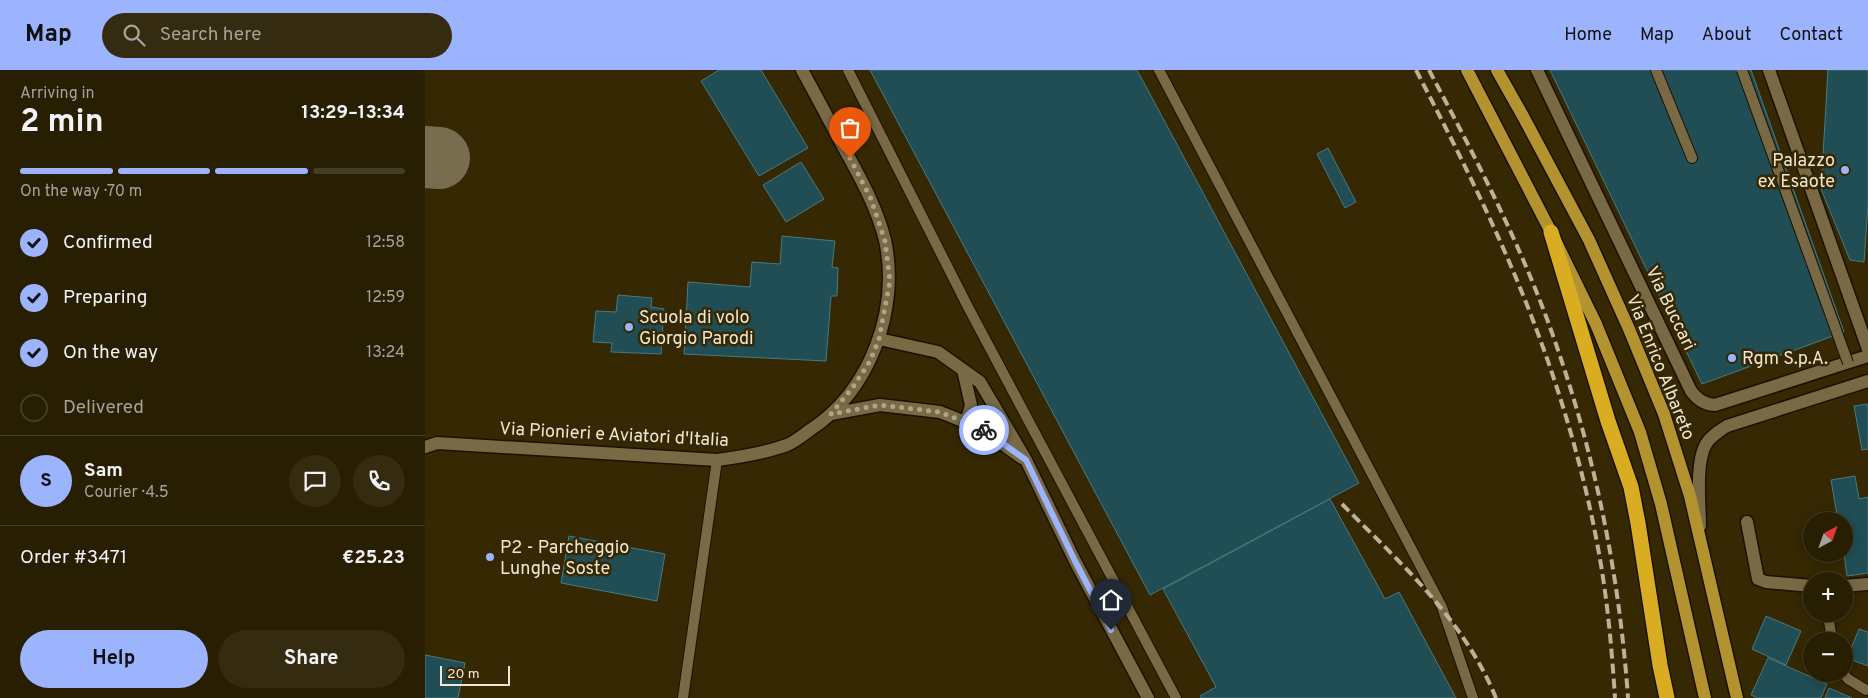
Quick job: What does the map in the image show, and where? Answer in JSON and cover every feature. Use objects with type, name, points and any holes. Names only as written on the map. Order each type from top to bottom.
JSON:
[{"type":"highway","points":[[1551,232],[1608,421],[1631,487],[1660,666],[1667,698]]},
{"type":"main road","points":[[1467,70],[1551,232],[1596,324],[1640,432],[1661,504],[1705,698]]},
{"type":"main road","name":"Via Enrico Albareto","points":[[1497,70],[1525,118],[1589,240],[1629,329],[1670,432],[1690,496],[1737,698]]},
{"type":"street","name":"Via Pionieri e Aviatori d'Italia","points":[[425,447],[437,443],[717,460],[746,457],[789,444],[831,414],[853,387],[870,361],[879,339],[890,281],[885,241],[871,199],[802,70]]},
{"type":"street","name":"Via Buccari","points":[[1537,70],[1695,397],[1707,404],[1715,405],[1868,356]]},
{"type":"street","points":[[1769,70],[1868,349]]},
{"type":"street","points":[[879,339],[938,352],[979,382],[1026,460],[1075,561],[1148,698]]},
{"type":"street","points":[[963,370],[971,406],[966,422]]},
{"type":"street","points":[[1700,536],[1701,462],[1706,444],[1713,436],[1727,426],[1868,381]]},
{"type":"street","points":[[831,414],[880,405],[940,412],[981,428],[1026,460]]},
{"type":"street","points":[[1747,522],[1758,579],[1767,582],[1803,585]]},
{"type":"street","points":[[1853,585],[1868,584]]},
{"type":"lane","points":[[848,70],[968,307],[1176,698]]},
{"type":"lane","points":[[1159,70],[1442,607],[1473,698]]},
{"type":"lane","points":[[1656,70],[1692,158]]},
{"type":"lane","points":[[1743,70],[1848,363]]},
{"type":"lane","points":[[683,698],[717,460]]},
{"type":"lane","points":[[1853,682],[1866,690]]},
{"type":"building","points":[[719,70],[761,70],[808,148],[759,176],[701,81]]},
{"type":"building","points":[[870,70],[1137,70],[1359,483],[1150,595]]},
{"type":"building","points":[[1550,70],[1751,70],[1844,332],[1702,384]]},
{"type":"building","name":"Palazzo ex Esaote","points":[[1828,70],[1868,70],[1868,206],[1864,262],[1850,260],[1821,189]]},
{"type":"building","points":[[1328,148],[1356,202],[1345,208],[1317,154]]},
{"type":"building","points":[[801,162],[824,199],[786,222],[763,185]]},
{"type":"building","points":[[782,236],[835,241],[832,267],[838,268],[837,296],[831,296],[826,361],[684,354],[688,282],[750,287],[752,262],[780,264]]},
{"type":"building","name":"Scuola di volo Giorgio Parodi","points":[[618,295],[652,298],[651,307],[664,309],[661,354],[611,352],[612,343],[593,342],[596,311],[616,312]]},
{"type":"building","points":[[1868,404],[1868,449],[1862,450],[1854,406]]},
{"type":"building","points":[[1855,476],[1859,499],[1868,497],[1868,573],[1853,575],[1853,572],[1846,572],[1845,562],[1853,562],[1853,512],[1836,512],[1831,480]]},
{"type":"building","points":[[1330,499],[1385,599],[1399,592],[1456,698],[1201,698],[1200,696],[1216,687],[1163,589]]},
{"type":"building","points":[[569,536],[665,554],[657,601],[561,583]]},
{"type":"building","points":[[1766,616],[1801,631],[1786,665],[1752,649]]},
{"type":"building","points":[[1859,629],[1868,632],[1868,666],[1853,660],[1853,644]]},
{"type":"building","points":[[425,655],[465,663],[458,698],[425,698]]},
{"type":"building","points":[[1768,658],[1803,673],[1803,682],[1822,682],[1827,684],[1821,698],[1758,698],[1751,695]]},
{"type":"building","points":[[1829,688],[1852,698],[1825,698]]},
{"type":"taxiway","points":[[425,157],[439,158]]},
{"type":"railway","points":[[1416,70],[1464,164],[1508,258],[1555,381],[1581,469],[1600,559],[1609,628],[1615,698]]},
{"type":"railway","points":[[1429,70],[1507,224],[1535,287],[1563,365],[1590,458],[1601,506],[1618,601],[1628,698]]},
{"type":"railway","points":[[1342,504],[1408,571],[1448,617],[1466,642],[1496,698]]},
{"type":"way so far","points":[[850,158],[871,199],[885,241],[890,281],[879,339],[870,361],[853,387],[831,414],[880,405],[940,412],[984,430]]},
{"type":"place","name":"Palazzo ex Esaote","points":[[1845,170]]},
{"type":"place","name":"Scuola di volo Giorgio Parodi","points":[[629,327]]},
{"type":"place","name":"Rgm S.p.A.","points":[[1732,358]]},
{"type":"place","name":"P2 - Parcheggio Lunghe Soste","points":[[490,557]]},
{"type":"route","points":[[984,430],[1026,460],[1111,630]]}]
